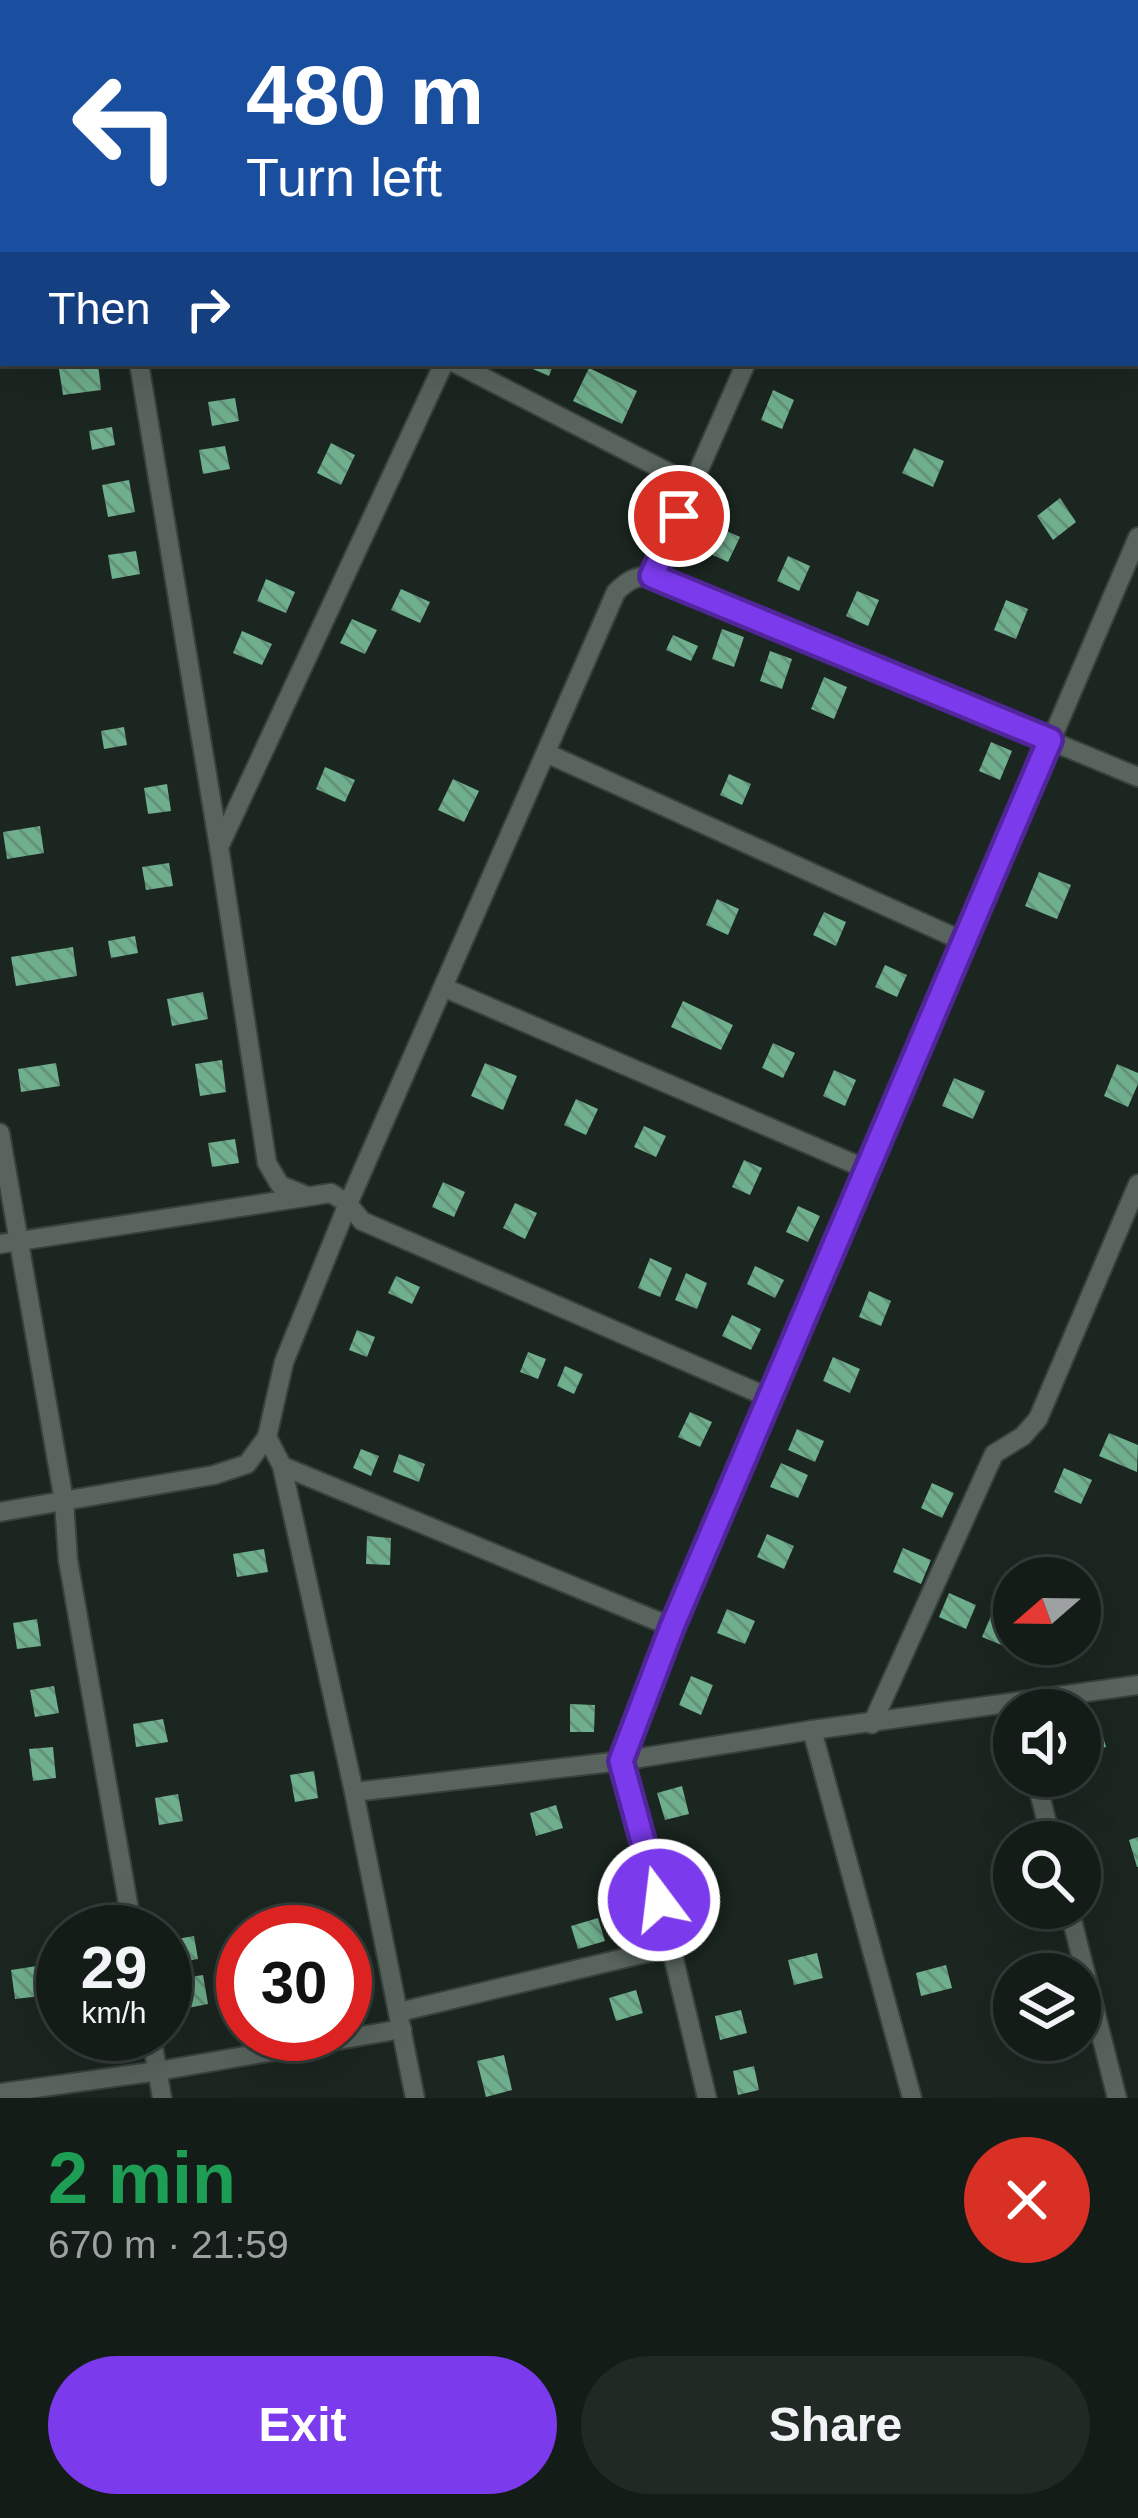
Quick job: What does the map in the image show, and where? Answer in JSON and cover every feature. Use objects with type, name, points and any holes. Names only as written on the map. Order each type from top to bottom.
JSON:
[{"type":"street","points":[[140,366],[267,1163],[280,1185],[307,1196]]},
{"type":"street","points":[[219,848],[443,366]]},
{"type":"street","points":[[461,366],[693,485]]},
{"type":"street","points":[[652,576],[745,366]]},
{"type":"street","points":[[707,2098],[621,1761],[672,1627],[1138,537]]},
{"type":"street","points":[[0,1512],[214,1475],[248,1464],[267,1437],[284,1362],[348,1204],[616,592],[626,581],[652,576],[1138,777]]},
{"type":"street","points":[[546,753],[965,942]]},
{"type":"street","points":[[445,988],[866,1169]]},
{"type":"street","points":[[0,1133],[9,1242],[64,1501],[68,1560],[128,1905]]},
{"type":"street","points":[[872,1724],[994,1454],[1024,1436],[1039,1418],[1138,1184]]},
{"type":"street","points":[[9,1242],[331,1193],[362,1221],[770,1398]]},
{"type":"street","points":[[267,1437],[282,1466],[415,2098]]},
{"type":"street","points":[[282,1466],[672,1627]]},
{"type":"street","points":[[1101,1691],[1138,1685]]},
{"type":"street","points":[[354,1792],[621,1761],[812,1730],[993,1709]]},
{"type":"street","points":[[812,1730],[912,2098]]},
{"type":"street","points":[[1074,1929],[1117,2098]]},
{"type":"street","points":[[0,2093],[158,2071],[400,2020],[671,1947]]},
{"type":"street","points":[[156,2061],[162,2098]]},
{"type":"building","points":[[58,366],[98,366],[101,390],[63,395]]},
{"type":"building","points":[[526,366],[553,366],[549,376]]},
{"type":"building","points":[[589,368],[637,391],[622,424],[573,401]]},
{"type":"building","points":[[773,390],[794,400],[782,429],[761,420]]},
{"type":"building","points":[[235,398],[239,421],[212,426],[208,402]]},
{"type":"building","points":[[112,427],[115,445],[92,450],[89,431]]},
{"type":"building","points":[[331,443],[355,455],[341,485],[317,473]]},
{"type":"building","points":[[225,446],[230,469],[203,474],[199,450]]},
{"type":"building","points":[[914,448],[944,461],[933,487],[902,473]]},
{"type":"building","points":[[129,480],[135,512],[108,517],[102,485]]},
{"type":"building","points":[[1060,498],[1076,522],[1053,540],[1037,516]]},
{"type":"building","points":[[718,527],[740,537],[728,562],[706,552]]},
{"type":"building","points":[[136,551],[140,574],[112,579],[108,555]]},
{"type":"building","points":[[788,556],[810,566],[799,591],[777,581]]},
{"type":"building","points":[[266,579],[295,592],[286,613],[257,601]]},
{"type":"building","points":[[401,589],[430,602],[420,623],[391,610]]},
{"type":"building","points":[[857,591],[879,600],[868,626],[846,616]]},
{"type":"building","points":[[1006,600],[1028,609],[1016,639],[994,630]]},
{"type":"building","points":[[352,619],[377,630],[365,654],[340,643]]},
{"type":"building","points":[[722,629],[744,637],[734,667],[712,659]]},
{"type":"building","points":[[242,631],[272,644],[262,665],[233,653]]},
{"type":"building","points":[[673,635],[698,646],[691,661],[666,650]]},
{"type":"building","points":[[770,651],[792,659],[782,689],[760,681]]},
{"type":"building","points":[[824,677],[847,687],[834,719],[811,709]]},
{"type":"building","points":[[124,727],[127,745],[104,749],[101,731]]},
{"type":"building","points":[[991,742],[1012,751],[1000,780],[979,771]]},
{"type":"building","points":[[325,767],[355,780],[345,802],[316,789]]},
{"type":"building","points":[[729,774],[751,784],[742,805],[720,795]]},
{"type":"building","points":[[453,779],[479,791],[464,822],[438,810]]},
{"type":"building","points":[[167,784],[171,811],[148,814],[144,788]]},
{"type":"building","points":[[40,826],[44,853],[7,859],[3,832]]},
{"type":"building","points":[[169,863],[173,886],[146,890],[142,867]]},
{"type":"building","points":[[1039,872],[1071,885],[1057,919],[1025,906]]},
{"type":"building","points":[[717,899],[739,909],[728,935],[706,925]]},
{"type":"building","points":[[824,912],[846,922],[836,946],[813,935]]},
{"type":"building","points":[[135,936],[138,953],[111,958],[108,941]]},
{"type":"building","points":[[73,947],[77,976],[16,986],[11,957]]},
{"type":"building","points":[[885,965],[907,975],[897,997],[875,987]]},
{"type":"building","points":[[203,992],[208,1019],[172,1026],[167,999]]},
{"type":"building","points":[[683,1001],[733,1025],[721,1050],[671,1027]]},
{"type":"building","points":[[773,1043],[795,1053],[783,1078],[762,1068]]},
{"type":"building","points":[[222,1060],[226,1092],[200,1096],[195,1064]]},
{"type":"building","points":[[56,1063],[60,1086],[21,1092],[18,1069]]},
{"type":"building","points":[[485,1063],[517,1076],[503,1110],[471,1096]]},
{"type":"building","points":[[1117,1064],[1138,1073],[1128,1107],[1104,1096]]},
{"type":"building","points":[[834,1070],[856,1080],[845,1106],[823,1096]]},
{"type":"building","points":[[954,1078],[985,1091],[973,1119],[942,1106]]},
{"type":"building","points":[[576,1099],[598,1109],[586,1135],[564,1125]]},
{"type":"building","points":[[644,1126],[666,1136],[656,1157],[634,1147]]},
{"type":"building","points":[[235,1139],[239,1163],[212,1167],[208,1143]]},
{"type":"building","points":[[744,1160],[762,1168],[750,1195],[732,1187]]},
{"type":"building","points":[[443,1182],[465,1192],[454,1217],[432,1207]]},
{"type":"building","points":[[515,1203],[537,1213],[525,1239],[503,1228]]},
{"type":"building","points":[[798,1206],[820,1216],[808,1242],[786,1232]]},
{"type":"building","points":[[650,1258],[672,1268],[660,1297],[638,1288]]},
{"type":"building","points":[[755,1266],[784,1280],[775,1298],[747,1284]]},
{"type":"building","points":[[686,1273],[707,1283],[697,1309],[675,1300]]},
{"type":"building","points":[[396,1276],[420,1287],[412,1304],[388,1293]]},
{"type":"building","points":[[869,1291],[891,1301],[881,1326],[859,1317]]},
{"type":"building","points":[[732,1315],[761,1329],[751,1350],[722,1336]]},
{"type":"building","points":[[357,1330],[375,1337],[367,1357],[349,1350]]},
{"type":"building","points":[[528,1352],[546,1359],[538,1379],[520,1372]]},
{"type":"building","points":[[833,1357],[860,1369],[850,1393],[823,1381]]},
{"type":"building","points":[[565,1366],[583,1374],[574,1394],[557,1386]]},
{"type":"building","points":[[690,1412],[712,1422],[700,1447],[678,1437]]},
{"type":"building","points":[[797,1429],[824,1441],[815,1462],[788,1450]]},
{"type":"building","points":[[1109,1433],[1138,1445],[1137,1472],[1099,1456]]},
{"type":"building","points":[[361,1449],[379,1456],[371,1476],[353,1468]]},
{"type":"building","points":[[399,1454],[425,1464],[419,1482],[393,1472]]},
{"type":"building","points":[[781,1463],[808,1475],[798,1498],[770,1487]]},
{"type":"building","points":[[1064,1468],[1092,1480],[1081,1504],[1054,1492]]},
{"type":"building","points":[[932,1483],[954,1493],[942,1518],[921,1508]]},
{"type":"building","points":[[767,1534],[794,1546],[784,1569],[757,1557]]},
{"type":"building","points":[[367,1536],[391,1538],[390,1565],[366,1564]]},
{"type":"building","points":[[903,1548],[931,1560],[921,1584],[893,1572]]},
{"type":"building","points":[[264,1549],[268,1572],[237,1577],[233,1554]]},
{"type":"building","points":[[949,1593],[976,1605],[966,1629],[939,1617]]},
{"type":"building","points":[[727,1609],[755,1621],[745,1644],[717,1633]]},
{"type":"building","points":[[993,1611],[993,1642],[982,1637]]},
{"type":"building","points":[[37,1619],[41,1646],[17,1649],[13,1623]]},
{"type":"building","points":[[691,1676],[713,1685],[701,1715],[679,1705]]},
{"type":"building","points":[[54,1686],[59,1713],[35,1717],[30,1690]]},
{"type":"building","points":[[570,1704],[595,1705],[594,1732],[570,1732]]},
{"type":"building","points":[[163,1719],[168,1742],[136,1747],[133,1724]]},
{"type":"building","points":[[53,1747],[56,1778],[33,1781],[29,1749]]},
{"type":"building","points":[[314,1771],[318,1798],[295,1802],[290,1775]]},
{"type":"building","points":[[682,1786],[689,1814],[665,1820],[657,1793]]},
{"type":"building","points":[[178,1794],[183,1821],[159,1825],[155,1798]]},
{"type":"building","points":[[556,1805],[563,1828],[536,1836],[530,1813]]},
{"type":"building","points":[[1138,1837],[1138,1867],[1137,1867],[1129,1840]]},
{"type":"building","points":[[598,1918],[605,1941],[578,1949],[571,1926]]},
{"type":"building","points":[[192,1936],[198,1959],[192,1960]]},
{"type":"building","points":[[817,1953],[823,1978],[794,1985],[788,1960]]},
{"type":"building","points":[[946,1965],[952,1988],[921,1996],[916,1973]]},
{"type":"building","points":[[36,1966],[36,1997],[15,1999],[11,1970]]},
{"type":"building","points":[[203,1975],[208,2004],[192,2007],[192,1977]]},
{"type":"building","points":[[636,1990],[643,2013],[616,2021],[609,1998]]},
{"type":"building","points":[[741,2010],[747,2033],[720,2040],[715,2016]]},
{"type":"building","points":[[504,2055],[512,2090],[486,2097],[477,2061]]},
{"type":"building","points":[[754,2066],[759,2090],[738,2095],[733,2071]]},
{"type":"route","points":[[659,1900],[621,1761],[672,1627],[1050,740],[652,576],[679,516]]}]
